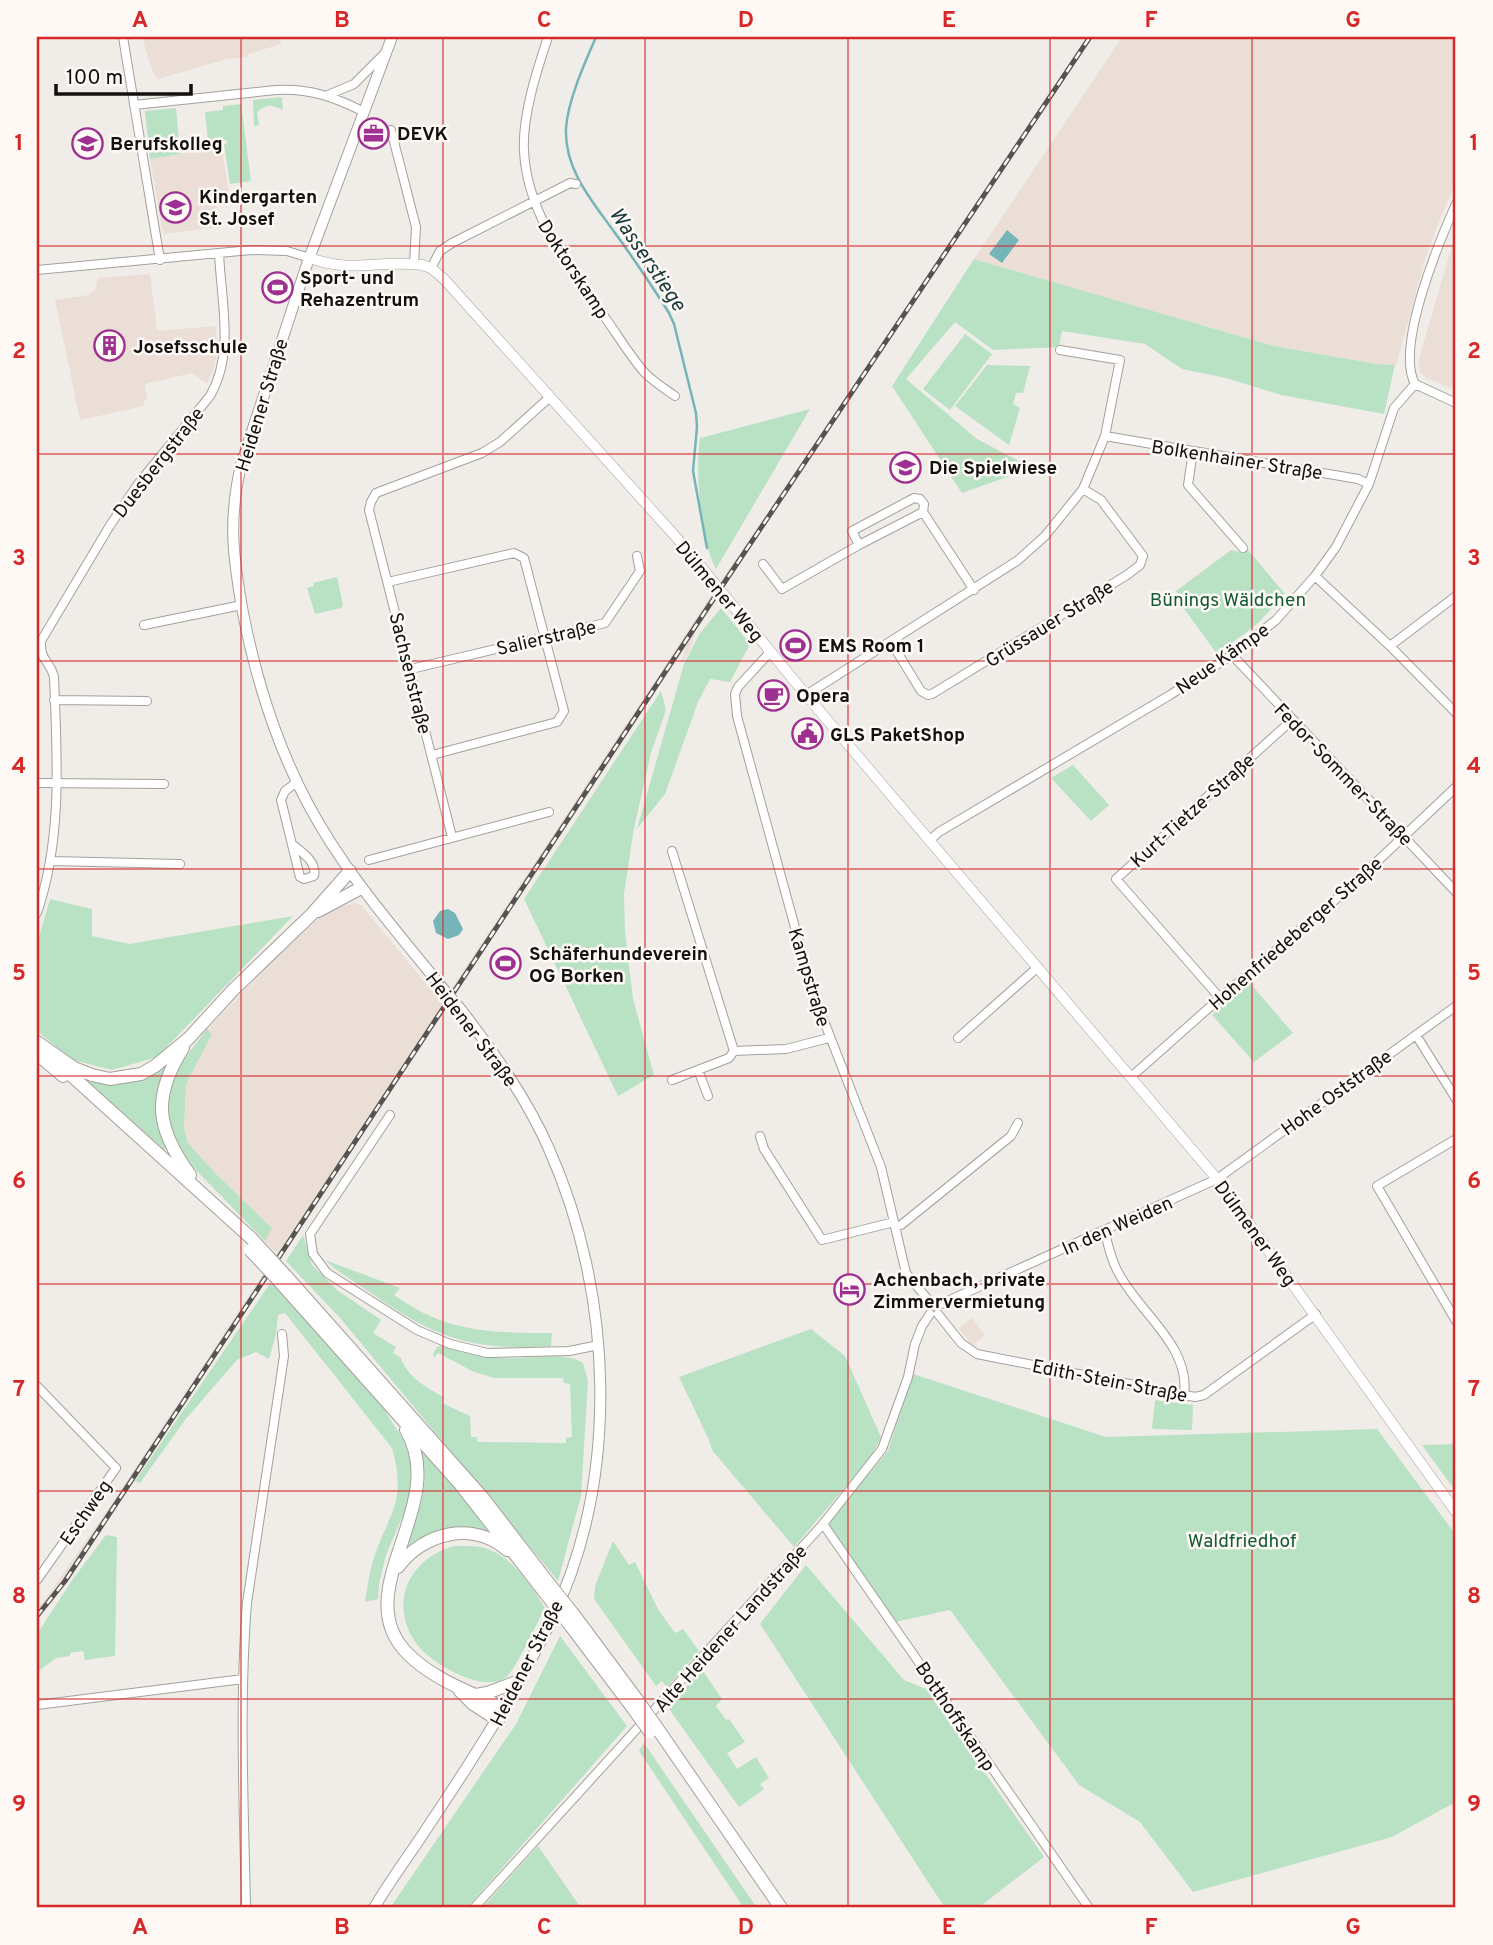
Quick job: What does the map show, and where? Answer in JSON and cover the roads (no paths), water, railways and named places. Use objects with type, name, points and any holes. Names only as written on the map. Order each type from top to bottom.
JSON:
[{"type":"highway","points":[[37,1043],[74,1068],[110,1079],[141,1074],[188,1039],[234,989],[312,914],[349,871]]},
{"type":"highway","points":[[312,914],[361,888]]},
{"type":"highway","points":[[188,1039],[167,1074],[162,1095],[162,1118],[173,1151],[204,1195]]},
{"type":"highway","points":[[37,1043],[204,1195],[248,1241],[483,1498],[541,1581]]},
{"type":"highway","points":[[37,1054],[111,1116],[248,1241]]},
{"type":"highway","points":[[283,1279],[460,1484],[572,1620],[635,1704],[771,1908]]},
{"type":"highway","points":[[386,1400],[411,1439],[419,1474],[407,1530],[389,1579],[387,1612],[396,1640],[418,1662],[476,1695],[501,1714]]},
{"type":"highway","points":[[389,1579],[407,1554],[421,1544],[440,1535],[463,1533],[489,1538],[501,1545],[541,1581]]},
{"type":"highway","points":[[476,1695],[519,1681]]},
{"type":"highway","points":[[453,1683],[473,1704],[501,1714]]},
{"type":"highway","points":[[652,1729],[781,1908]]},
{"type":"main road","name":"Heidener Straße","points":[[374,1908],[501,1714],[552,1618],[569,1576],[586,1518],[599,1429],[599,1345],[583,1243],[558,1172],[532,1115],[513,1083],[462,1011],[361,888],[314,815],[297,782],[267,709],[251,650],[232,546],[234,497],[241,465],[272,364],[392,37]]},
{"type":"street","points":[[123,37],[160,260]]},
{"type":"street","name":"Doktorskamp","points":[[548,37],[537,73],[524,135],[527,178],[534,201],[556,245],[623,343],[646,374],[675,396]]},
{"type":"street","points":[[328,95],[354,83],[387,51]]},
{"type":"street","points":[[134,105],[298,90],[328,95],[364,112]]},
{"type":"street","points":[[391,130],[416,227],[414,264]]},
{"type":"street","points":[[37,270],[270,250],[287,251],[329,265],[349,267],[414,264],[431,268],[440,251],[452,243],[570,183],[576,184]]},
{"type":"street","points":[[1456,204],[1443,232],[1410,340],[1409,360],[1415,384],[1456,403]]},
{"type":"street","name":"Duesbergstraße","points":[[37,913],[52,860],[56,822],[53,672],[39,658],[43,638],[109,527],[138,484],[217,384],[224,362],[225,333],[219,253]]},
{"type":"street","name":"Dülmener Weg","points":[[431,268],[684,546],[806,695],[1217,1179],[1456,1512]]},
{"type":"street","points":[[806,695],[1017,561],[1045,536],[1083,489],[1105,436],[1120,360],[1060,350]]},
{"type":"street","name":"Neue Kämpe","points":[[930,840],[1232,655],[1276,620],[1315,576],[1336,547],[1369,484],[1394,408],[1415,384]]},
{"type":"street","name":"Sachsenstraße","points":[[452,837],[369,510],[370,502],[376,494],[482,453],[500,442],[550,397]]},
{"type":"street","name":"Bolkenhainer Straße","points":[[1105,436],[1358,479],[1369,484]]},
{"type":"street","points":[[1193,451],[1188,485],[1243,548]]},
{"type":"street","name":"Grüssauer Straße","points":[[891,642],[921,691],[932,694],[1140,565],[1143,556],[1101,500],[1083,489]]},
{"type":"street","points":[[859,545],[852,531],[914,498],[920,499],[924,504],[923,512],[974,590]]},
{"type":"street","points":[[763,564],[782,589],[923,512]]},
{"type":"street","points":[[388,582],[514,553],[524,558],[564,711],[557,722],[432,755]]},
{"type":"street","name":"Salierstraße","points":[[411,669],[605,623],[640,571],[637,556]]},
{"type":"street","points":[[1315,576],[1456,713]]},
{"type":"street","points":[[1390,646],[1456,596]]},
{"type":"street","points":[[144,625],[242,605]]},
{"type":"street","name":"Kampstraße","points":[[770,652],[738,687],[735,694],[737,716],[813,992],[881,1167],[906,1273],[930,1302]]},
{"type":"street","name":"Fedor-Sommer-Straße","points":[[1232,655],[1456,892]]},
{"type":"street","points":[[54,700],[147,701]]},
{"type":"street","name":"Kurt-Tietze-Straße","points":[[1220,998],[1116,879],[1292,720]]},
{"type":"street","points":[[293,845],[281,800],[285,791],[297,782]]},
{"type":"street","points":[[37,783],[164,783]]},
{"type":"street","name":"Hohenfriedeberger Straße","points":[[1131,1077],[1349,888],[1456,787]]},
{"type":"street","points":[[369,860],[549,812]]},
{"type":"street","points":[[671,851],[734,1051]]},
{"type":"street","points":[[52,860],[180,864]]},
{"type":"street","points":[[958,1038],[1038,967]]},
{"type":"street","name":"Hohe Oststraße","points":[[1217,1179],[1456,1006]]},
{"type":"street","points":[[1416,1035],[1456,1099]]},
{"type":"street","points":[[734,1051],[786,1049],[829,1038]]},
{"type":"street","points":[[672,1080],[729,1058],[734,1051]]},
{"type":"street","points":[[698,1070],[708,1096]]},
{"type":"street","points":[[390,1115],[310,1234],[313,1254],[327,1273],[417,1329],[450,1344],[487,1353],[569,1351],[599,1345]]},
{"type":"street","points":[[760,1136],[764,1149],[822,1240],[901,1225],[1011,1136],[1018,1123]]},
{"type":"street","points":[[1456,1139],[1377,1186],[1456,1321]]},
{"type":"street","name":"In den Weiden","points":[[941,1304],[1217,1179]]},
{"type":"street","points":[[1104,1230],[1117,1271],[1180,1358],[1186,1382],[1184,1395]]},
{"type":"street","points":[[937,1301],[941,1304],[942,1309],[934,1314],[927,1308],[930,1302],[937,1301]]},
{"type":"street","name":"Edith-Stein-Straße","points":[[934,1314],[961,1343],[977,1354],[1195,1397],[1204,1395],[1316,1314]]},
{"type":"street","name":"Alte Heidener Landstraße","points":[[474,1908],[823,1524],[882,1449],[905,1385],[915,1344],[922,1326],[934,1314]]},
{"type":"street","points":[[246,1908],[243,1679],[247,1603],[284,1356],[282,1334]]},
{"type":"street","name":"Eschweg","points":[[37,1387],[116,1468],[37,1580]]},
{"type":"street","name":"Botthoffskamp","points":[[823,1524],[1089,1908]]},
{"type":"street","points":[[37,1705],[243,1679]]},
{"type":"water","points":[[1007,230],[1019,240],[1002,263],[989,254]]},
{"type":"water","points":[[448,909],[455,913],[463,929],[459,935],[448,939],[436,933],[433,921],[440,911]]},
{"type":"waterway","name":"Wasserstiege","points":[[596,37],[567,117],[570,158],[589,197],[643,273],[674,324],[696,413],[693,471],[707,548]]},
{"type":"railway","points":[[37,1616],[65,1581],[720,589],[1090,37]]},
{"type":"place","name":"DEVK","points":[[374,133]]},
{"type":"place","name":"Berufskolleg","points":[[87,143]]},
{"type":"place","name":"Kindergarten St. Josef","points":[[176,207]]},
{"type":"place","name":"Sport- und Rehazentrum","points":[[277,288]]},
{"type":"place","name":"Josefsschule","points":[[110,346]]},
{"type":"place","name":"Die Spielwiese","points":[[906,467]]},
{"type":"place","name":"EMS Room 1","points":[[795,645]]},
{"type":"place","name":"Opera","points":[[773,695]]},
{"type":"place","name":"GLS PaketShop","points":[[807,734]]},
{"type":"place","name":"Schäferhundeverein OG Borken","points":[[506,964]]},
{"type":"place","name":"Achenbach, private Zimmervermietung","points":[[850,1290]]},
{"type":"park label","name":"Bünings Wäldchen","points":[[1228,599]]},
{"type":"park label","name":"Waldfriedhof","points":[[1242,1540]]}]
